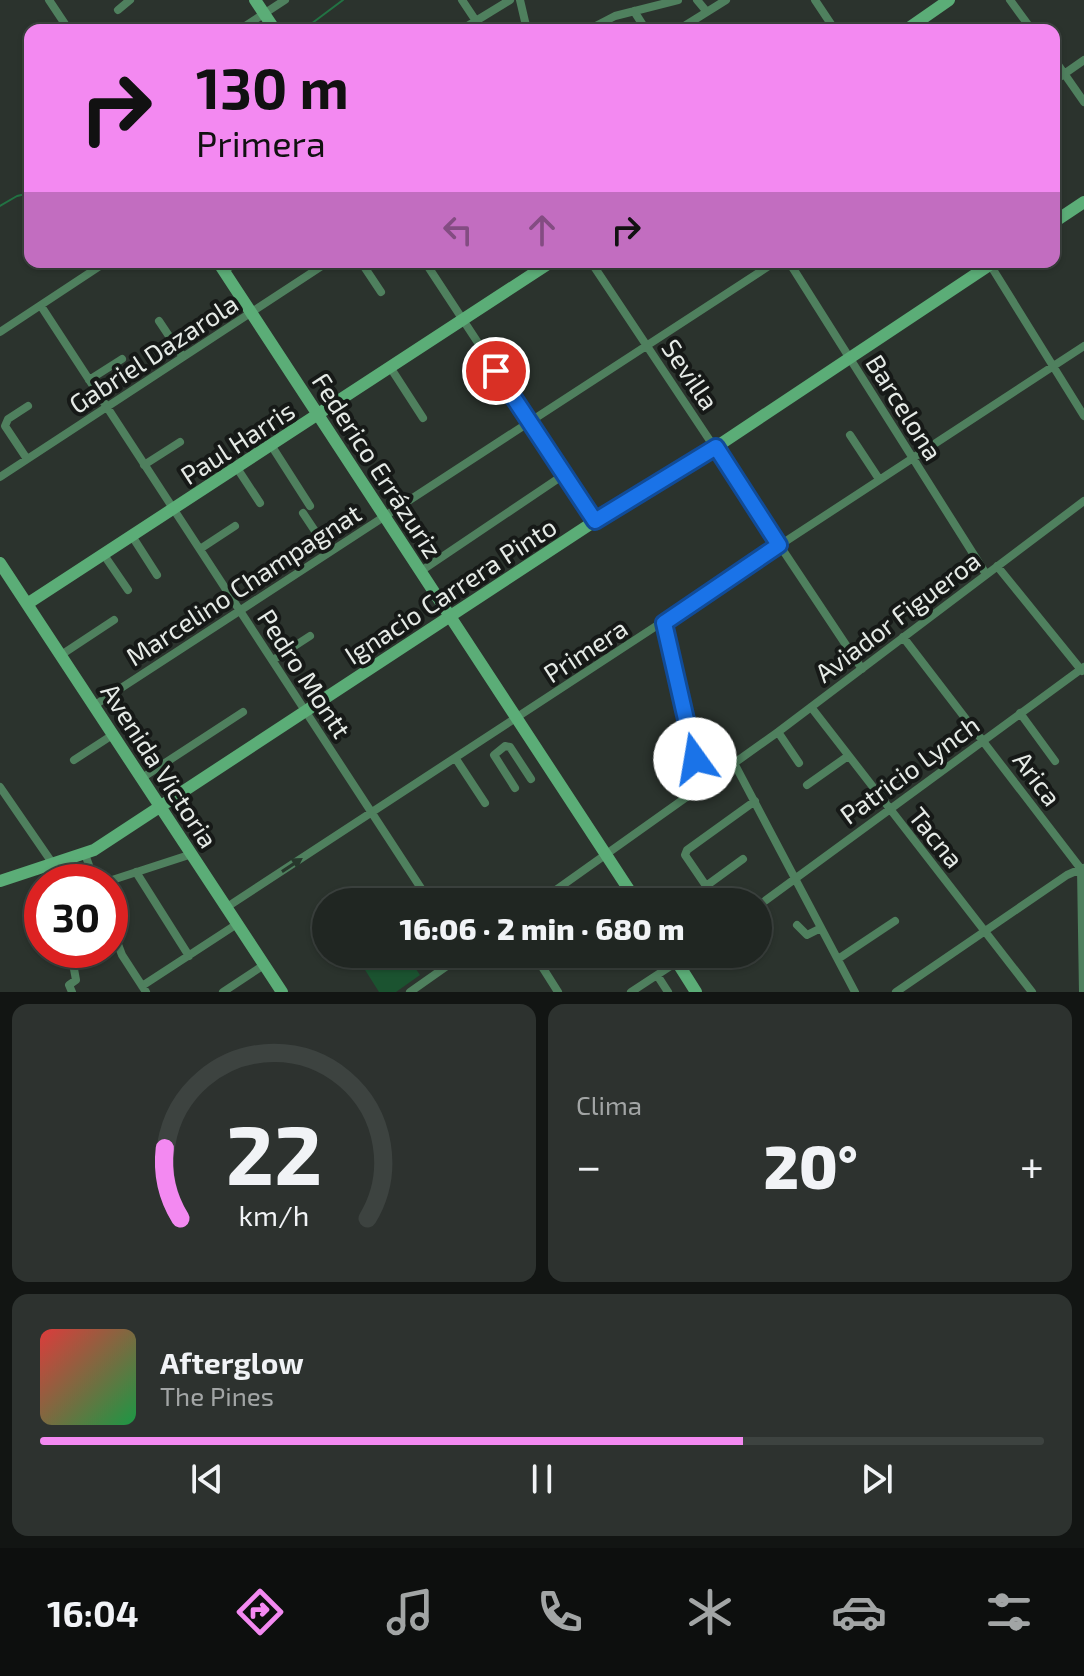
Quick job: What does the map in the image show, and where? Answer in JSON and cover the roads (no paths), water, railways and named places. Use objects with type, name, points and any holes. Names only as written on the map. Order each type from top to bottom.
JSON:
[{"type":"street","points":[[49,0],[65,24]]},
{"type":"street","points":[[118,10],[130,0]]},
{"type":"street","points":[[255,0],[271,24]]},
{"type":"street","points":[[248,24],[285,0]]},
{"type":"street","points":[[462,0],[476,21]]},
{"type":"street","points":[[471,24],[510,0]]},
{"type":"street","points":[[520,0],[526,24]]},
{"type":"street","points":[[600,24],[615,16],[678,0]]},
{"type":"street","points":[[697,0],[707,12]]},
{"type":"street","points":[[688,24],[726,0]]},
{"type":"street","points":[[815,0],[831,24]]},
{"type":"street","points":[[915,24],[949,0]]},
{"type":"street","points":[[1010,0],[1028,24]]},
{"type":"street","points":[[634,11],[642,24]]},
{"type":"street","points":[[1060,77],[1084,60]]},
{"type":"street","points":[[1060,67],[1084,102]]},
{"type":"street","points":[[1060,218],[1084,202]]},
{"type":"street","points":[[0,332],[97,268]]},
{"type":"street","name":"Federico Errázuriz","points":[[222,268],[628,888]]},
{"type":"street","name":"Gabriel Dazarola","points":[[0,477],[319,268]]},
{"type":"street","points":[[365,268],[381,292]]},
{"type":"street","points":[[429,268],[595,521]]},
{"type":"street","name":"Paul Harris","points":[[27,604],[542,268]]},
{"type":"street","name":"Sevilla","points":[[595,268],[862,669]]},
{"type":"street","name":"Marcelino Champagnat","points":[[95,705],[766,268]]},
{"type":"street","name":"Barcelona","points":[[793,268],[986,574]]},
{"type":"street","name":"Ignacio Carrera Pinto","points":[[53,864],[85,854],[161,807],[595,521],[716,447],[984,268]]},
{"type":"street","points":[[994,268],[1084,416]]},
{"type":"street","name":"Pedro Montt","points":[[41,306],[421,888]]},
{"type":"street","points":[[159,321],[183,357]]},
{"type":"street","name":"Primera","points":[[227,907],[1084,346]]},
{"type":"street","points":[[89,380],[122,359]]},
{"type":"street","points":[[390,367],[423,418]]},
{"type":"street","points":[[27,459],[5,426],[8,419],[28,406]]},
{"type":"street","points":[[850,435],[879,479]]},
{"type":"street","points":[[144,465],[180,442]]},
{"type":"street","points":[[271,445],[321,532],[329,552]]},
{"type":"street","points":[[237,468],[260,503]]},
{"type":"street","points":[[421,571],[565,474]]},
{"type":"street","name":"Aviador Figueroa","points":[[558,888],[778,732],[1084,501]]},
{"type":"street","points":[[492,511],[498,520]]},
{"type":"street","points":[[200,549],[235,526]]},
{"type":"street","points":[[132,536],[157,575]]},
{"type":"street","points":[[104,555],[128,590]]},
{"type":"street","name":"Avenida Victoria","points":[[0,563],[282,992]]},
{"type":"street","points":[[997,566],[1083,670]]},
{"type":"street","points":[[61,655],[114,620]]},
{"type":"street","points":[[664,623],[701,786]]},
{"type":"street","points":[[273,660],[310,636]]},
{"type":"street","name":"Arica","points":[[903,637],[1083,867]]},
{"type":"street","name":"Patricio Lynch","points":[[772,895],[1083,670]]},
{"type":"street","name":"Tacna","points":[[811,707],[1032,992]]},
{"type":"street","points":[[142,778],[243,712]]},
{"type":"street","points":[[1020,713],[1055,761]]},
{"type":"street","points":[[778,732],[799,763]]},
{"type":"street","points":[[74,760],[114,734]]},
{"type":"street","points":[[488,738],[497,751]]},
{"type":"street","points":[[515,788],[495,757],[497,751],[505,746],[510,747],[531,779]]},
{"type":"street","points":[[807,785],[848,756]]},
{"type":"street","points":[[456,759],[485,803]]},
{"type":"street","points":[[734,763],[855,992]]},
{"type":"street","points":[[0,787],[53,864]]},
{"type":"street","points":[[743,859],[706,886],[685,855],[687,850],[755,801]]},
{"type":"street","points":[[85,854],[89,864]]},
{"type":"street","points":[[128,875],[192,854]]},
{"type":"street","points":[[896,992],[1083,867],[1083,992]]},
{"type":"street","points":[[136,872],[189,956]]},
{"type":"street","name":"Ignacio Carrera Pinto","points":[[0,881],[24,873]]},
{"type":"street","points":[[838,959],[895,921]]},
{"type":"street","points":[[128,964],[144,989],[237,924]]},
{"type":"street","points":[[797,925],[807,935],[821,928]]},
{"type":"street","points":[[223,992],[264,965]]},
{"type":"street","points":[[414,991],[445,968]]},
{"type":"street","points":[[543,968],[558,992]]},
{"type":"street","points":[[631,992],[664,968]]},
{"type":"street","points":[[680,968],[696,992]]},
{"type":"street","points":[[67,989],[76,980],[74,969]]},
{"type":"street","points":[[657,975],[668,992]]},
{"type":"waterway","points":[[311,24],[343,0]]},
{"type":"waterway","points":[[0,206],[24,194]]}]
